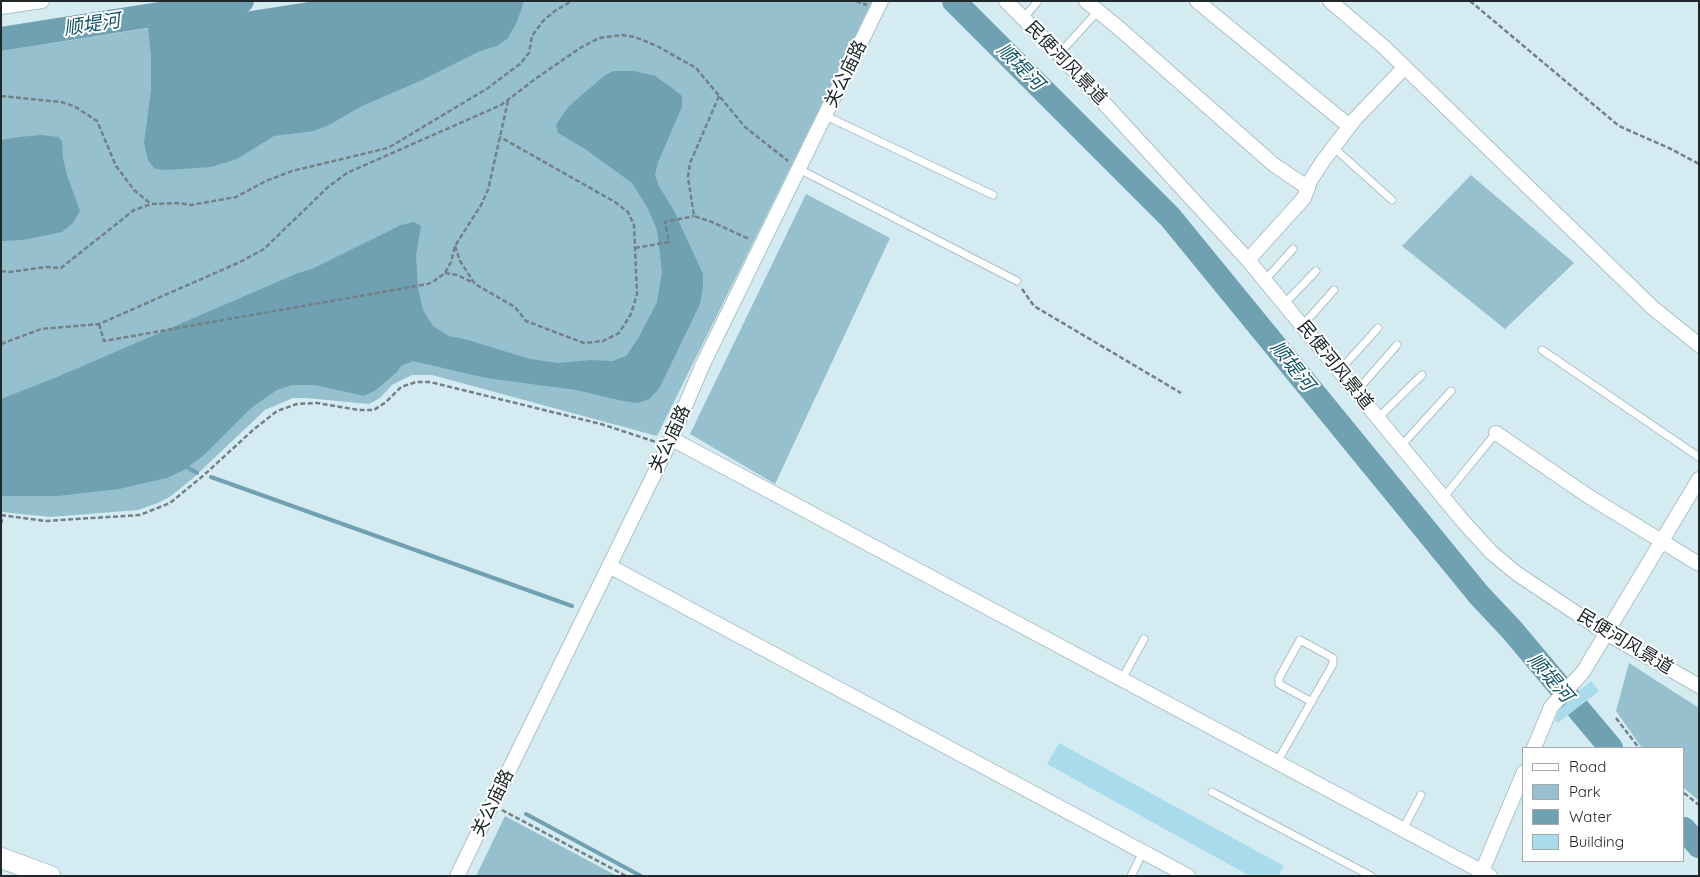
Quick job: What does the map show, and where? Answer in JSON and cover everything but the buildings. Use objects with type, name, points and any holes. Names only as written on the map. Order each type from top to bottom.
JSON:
[{"type":"street","points":[[1,7],[42,1]]},
{"type":"street","name":"关公庙路","points":[[457,876],[670,442],[703,364],[881,1]]},
{"type":"street","name":"民便河风景道","points":[[1006,1],[1059,54],[1248,260],[1443,498],[1491,552],[1516,573],[1606,633],[1699,686]]},
{"type":"street","points":[[1086,1],[1273,164],[1308,188]]},
{"type":"street","points":[[1197,1],[1349,126]]},
{"type":"street","points":[[1330,1],[1386,48],[1654,308],[1699,345]]},
{"type":"street","points":[[1248,260],[1304,198],[1310,181],[1349,126],[1405,67]]},
{"type":"street","points":[[1496,433],[1588,496],[1699,564]]},
{"type":"street","points":[[670,442],[1122,679],[1484,874],[1522,777]]},
{"type":"street","points":[[1534,747],[1551,707],[1583,672],[1699,479]]},
{"type":"street","points":[[609,566],[1188,876]]},
{"type":"street","points":[[1,858],[50,876]]},
{"type":"lane","points":[[1023,18],[1038,1]]},
{"type":"lane","points":[[1059,54],[1098,11]]},
{"type":"lane","points":[[826,116],[994,194]]},
{"type":"lane","points":[[1333,147],[1392,200]]},
{"type":"lane","points":[[799,169],[1017,281]]},
{"type":"lane","points":[[1265,280],[1293,249]]},
{"type":"lane","points":[[1284,304],[1316,271]]},
{"type":"lane","points":[[1302,326],[1334,290]]},
{"type":"lane","points":[[1339,371],[1378,328]]},
{"type":"lane","points":[[1356,392],[1397,346]]},
{"type":"lane","points":[[1542,350],[1699,457]]},
{"type":"lane","points":[[1378,418],[1422,375]]},
{"type":"lane","points":[[1401,446],[1451,391]]},
{"type":"lane","points":[[1443,498],[1496,433]]},
{"type":"lane","points":[[1122,679],[1144,640]]},
{"type":"lane","points":[[1277,762],[1312,702],[1333,664],[1333,658],[1300,640],[1279,678],[1279,684],[1312,702]]},
{"type":"lane","points":[[1212,792],[1371,876]]},
{"type":"lane","points":[[1403,829],[1421,795]]},
{"type":"lane","points":[[1131,876],[1143,852]]},
{"type":"path","points":[[1,271],[9,272],[46,267],[61,268],[134,210],[151,204],[191,205],[236,197],[292,170],[388,148],[488,88],[520,64],[529,53],[532,36],[543,21],[556,10],[572,1]]},
{"type":"path","points":[[1470,1],[1619,126],[1671,149],[1699,164]]},
{"type":"path","points":[[1,344],[41,329],[99,324],[240,262],[264,249],[328,186],[347,173],[501,105],[580,48],[599,38],[622,35],[635,37],[696,68],[745,127],[799,169]]},
{"type":"path","points":[[1,96],[61,102],[74,106],[97,121],[116,166],[134,190],[151,204]]},
{"type":"path","points":[[694,216],[688,177],[690,163],[719,96]]},
{"type":"path","points":[[99,324],[104,341],[428,284],[445,273],[451,262],[454,246],[481,205],[488,190],[508,100]]},
{"type":"path","points":[[445,273],[457,275],[516,307],[526,320],[584,343],[603,341],[619,333],[631,314],[637,294],[634,225],[628,212],[615,202],[500,137]]},
{"type":"path","points":[[635,248],[669,242],[665,222],[694,216],[712,222],[762,245]]},
{"type":"path","points":[[454,246],[460,261],[475,284]]},
{"type":"path","points":[[1017,281],[1034,306],[1181,393]]},
{"type":"path","points":[[1,524],[2,515],[46,521],[140,515],[170,503],[277,411],[297,404],[317,403],[359,410],[374,410],[386,402],[401,387],[416,382],[430,382],[670,442]]},
{"type":"path","points":[[1616,718],[1638,747]]},
{"type":"path","points":[[1685,794],[1699,805]]},
{"type":"path","points":[[492,804],[626,876]]},
{"type":"green space","points":[[324,1],[873,1],[657,436],[432,375],[412,375],[392,385],[380,398],[369,404],[293,398],[265,410],[192,479],[171,496],[138,510],[51,517],[1,512],[1,51]]},
{"type":"green space","points":[[1471,175],[1574,263],[1505,329],[1402,246]]},
{"type":"green space","points":[[806,194],[890,238],[775,484],[690,434]]},
{"type":"green space","points":[[1629,663],[1699,708],[1699,801],[1685,789],[1685,747],[1641,747],[1616,711]]},
{"type":"green space","points":[[505,816],[617,876],[476,876]]},
{"type":"water","points":[[315,1],[524,1],[517,22],[508,38],[497,46],[480,51],[420,81],[362,106],[331,124],[314,131],[274,136],[237,159],[211,167],[155,169],[148,160],[144,143],[151,90],[151,56],[148,27]]},
{"type":"water","points":[[613,71],[634,71],[655,76],[682,96],[682,107],[658,162],[655,175],[703,274],[700,304],[659,389],[649,399],[638,403],[623,401],[576,390],[486,378],[413,361],[401,366],[397,372],[376,390],[364,396],[315,385],[292,385],[277,390],[251,408],[204,455],[184,470],[167,478],[119,489],[58,496],[1,496],[1,399],[57,377],[298,273],[312,269],[401,225],[414,222],[421,226],[416,255],[418,288],[423,310],[433,326],[449,336],[530,359],[558,363],[591,360],[613,361],[626,356],[639,337],[657,302],[662,272],[657,230],[647,207],[632,183],[585,149],[558,133],[556,125],[568,107],[604,76]]},
{"type":"water","points":[[41,135],[58,137],[62,141],[67,175],[80,211],[73,223],[62,232],[23,240],[3,241],[1,240],[1,140]]},
{"type":"waterway","name":"顺堤河","points":[[1,39],[242,1]]},
{"type":"waterway","name":"顺堤河","points":[[954,1],[1170,217],[1479,595],[1512,630],[1610,747]]},
{"type":"waterway","points":[[187,467],[197,473]]},
{"type":"waterway","points":[[211,477],[572,606]]},
{"type":"waterway","points":[[526,814],[641,876]]},
{"type":"waterway","name":"顺堤河","points":[[1685,830],[1699,846]]}]
